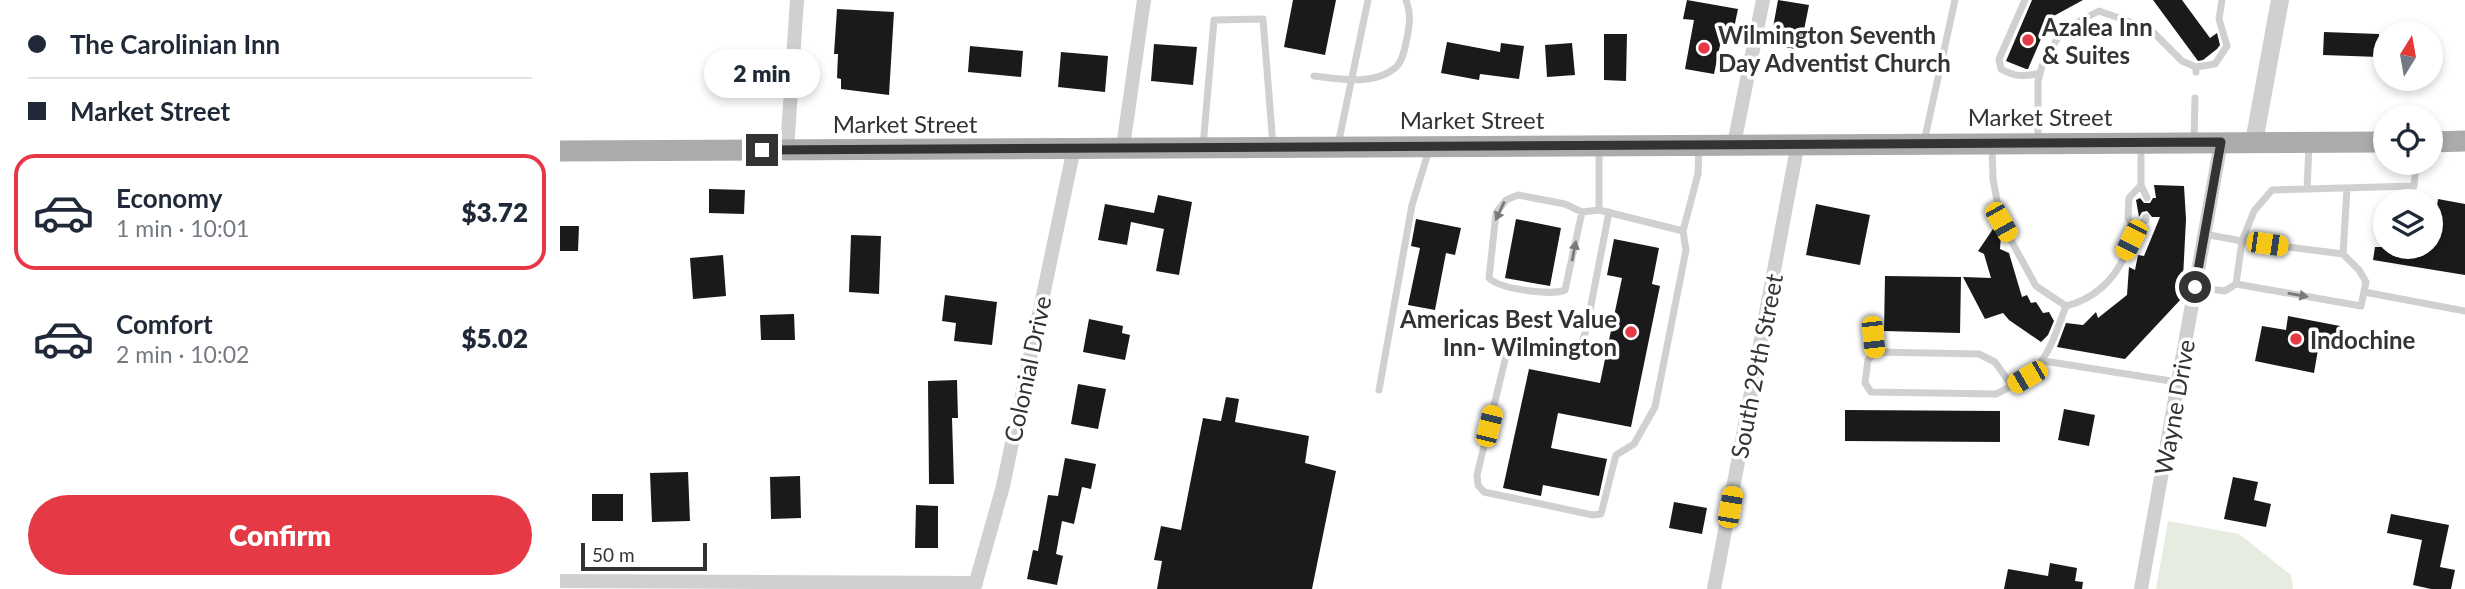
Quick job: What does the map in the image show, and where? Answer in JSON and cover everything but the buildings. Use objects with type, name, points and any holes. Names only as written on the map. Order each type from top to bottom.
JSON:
[{"type":"main road","points":[[2443,142],[2465,141]]},
{"type":"main road","name":"Market Street","points":[[560,151],[2373,142]]},
{"type":"street","points":[[787,149],[797,0]]},
{"type":"street","points":[[1123,148],[1144,0]]},
{"type":"street","points":[[1734,144],[1763,0]]},
{"type":"street","points":[[2254,142],[2280,0]]},
{"type":"street","name":"Wayne Drive","points":[[2141,589],[2221,142]]},
{"type":"street","name":"South 29th Street","points":[[1714,589],[1798,143]]},
{"type":"street","name":"Colonial Drive","points":[[975,586],[1003,486],[1074,148]]},
{"type":"street","points":[[560,581],[975,586]]},
{"type":"lane","points":[[1338,146],[1368,0]]},
{"type":"lane","points":[[1314,76],[1352,80],[1374,78],[1396,68],[1401,60],[1411,15],[1406,0]]},
{"type":"lane","points":[[1924,143],[1955,0]]},
{"type":"lane","points":[[2025,0],[1998,59],[2001,69],[2012,76],[2027,77],[2040,73]]},
{"type":"lane","points":[[2038,143],[2040,73],[2062,30],[2099,11],[2150,29],[2182,61],[2196,70],[2215,64],[2227,46],[2219,19],[2222,0]]},
{"type":"lane","points":[[1203,147],[1214,20],[1263,19],[1273,146]]},
{"type":"lane","points":[[2194,142],[2195,99]]},
{"type":"lane","points":[[2141,142],[2141,185],[2147,198]]},
{"type":"lane","points":[[2307,190],[2309,142]]},
{"type":"lane","points":[[1992,143],[1993,179],[2001,222],[2036,286],[2066,306],[2084,301],[2110,282],[2131,240],[2134,228],[2146,220],[2146,217]]},
{"type":"lane","points":[[1609,212],[1586,331],[1579,347],[1570,352],[1516,348],[1507,352],[1477,475],[1478,485],[1483,492],[1593,515],[1601,514],[1616,455],[1634,444],[1655,407],[1686,250],[1684,232],[1698,174],[1699,144]]},
{"type":"lane","points":[[1598,145],[1599,210]]},
{"type":"lane","points":[[1379,390],[1412,205],[1430,146]]},
{"type":"lane","points":[[2236,284],[2242,241],[2254,211],[2272,190],[2414,186],[2415,175]]},
{"type":"lane","points":[[2134,228],[2128,218],[2129,198],[2141,185]]},
{"type":"lane","points":[[2343,254],[2347,188]]},
{"type":"lane","points":[[1582,212],[1565,290],[1552,294],[1497,284],[1489,278],[1496,213],[1506,200],[1518,195],[1564,204],[1582,212],[1609,212],[1684,232]]},
{"type":"lane","points":[[2195,287],[2225,290],[2236,284],[2361,306],[2366,282],[2359,270],[2343,254],[2204,234]]},
{"type":"lane","points":[[2364,292],[2465,312]]},
{"type":"lane","points":[[1872,322],[1875,352],[1868,360],[1865,383],[1871,392],[1996,394],[2027,377],[2044,361],[2066,306]]},
{"type":"lane","points":[[1875,352],[1979,354],[1995,362],[2012,386]]},
{"type":"lane","points":[[2044,361],[2178,382]]},
{"type":"shaded area","points":[[2168,521],[2239,534],[2291,575],[2293,589],[2156,589]]},
{"type":"place","name":"Azalea Inn & Suites","points":[[2028,40]]},
{"type":"place","name":"Wilmington Seventh Day Adventist Church","points":[[1704,48]]},
{"type":"place","name":"Americas Best Value Inn- Wilmington","points":[[1631,332]]},
{"type":"place","name":"Indochine","points":[[2296,339]]},
{"type":"route","points":[[762,150],[2221,142],[2195,287]]}]
